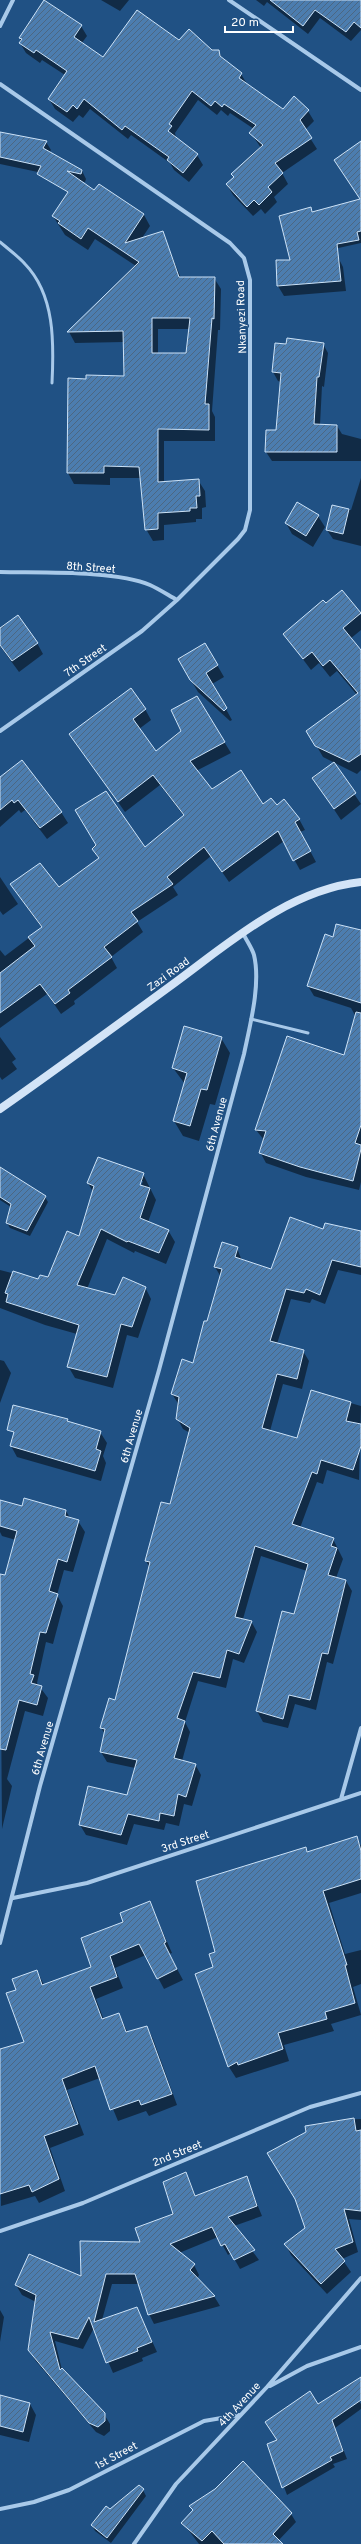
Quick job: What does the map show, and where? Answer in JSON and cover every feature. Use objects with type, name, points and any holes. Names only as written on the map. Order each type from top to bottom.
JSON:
[{"type":"street","points":[[0,26],[13,0]]},
{"type":"street","points":[[229,0],[361,90]]},
{"type":"street","name":"Nkanyezi Road","points":[[0,84],[230,243],[239,250],[248,268],[251,344],[252,454],[248,520],[238,539],[177,600]]},
{"type":"street","name":"8th Street","points":[[0,572],[131,580],[150,585],[177,600]]},
{"type":"street","name":"7th Street","points":[[0,731],[142,631],[177,600]]},
{"type":"street","name":"Zazi Road","points":[[0,1109],[258,922],[315,894],[344,884],[361,882]]},
{"type":"street","name":"6th Avenue","points":[[0,1943],[13,1898],[40,1786],[198,1226],[251,1019],[255,979],[254,955],[243,933]]},
{"type":"street","points":[[342,1799],[361,1728]]},
{"type":"street","name":"3rd Street","points":[[13,1898],[87,1883],[361,1793]]},
{"type":"street","name":"2nd Street","points":[[0,2231],[83,2203],[310,2107],[361,2094]]},
{"type":"street","name":"4th Avenue","points":[[134,2544],[176,2484],[267,2387],[361,2278]]},
{"type":"street","points":[[267,2387],[308,2366],[361,2346]]},
{"type":"street","name":"1st Street","points":[[0,2509],[34,2502],[69,2490],[204,2422],[240,2415]]},
{"type":"lane","points":[[0,242],[26,264],[39,283],[48,305],[54,346],[52,383]]},
{"type":"lane","points":[[251,1019],[308,1034]]},
{"type":"building","points":[[44,0],[82,25],[74,37],[103,57],[137,10],[179,40],[189,29],[212,50],[219,50],[220,56],[242,73],[239,78],[283,109],[294,96],[309,110],[300,120],[312,138],[275,163],[283,173],[268,187],[272,192],[259,205],[254,200],[247,207],[226,184],[234,177],[231,174],[263,145],[249,133],[256,125],[224,104],[222,107],[215,101],[211,106],[192,91],[169,124],[172,126],[168,131],[198,154],[183,173],[167,160],[169,157],[125,126],[122,130],[84,99],[77,109],[73,105],[67,112],[48,99],[67,71],[36,50],[34,53],[19,43],[22,39],[19,38]]},
{"type":"building","points":[[270,0],[361,0],[361,28],[354,22],[346,32],[315,10],[303,26]]},
{"type":"building","points":[[0,132],[47,141],[43,148],[82,170],[81,174],[67,171],[94,190],[99,184],[144,214],[125,243],[163,231],[179,277],[215,277],[214,319],[212,318],[205,404],[209,404],[209,430],[158,429],[158,482],[199,479],[200,496],[196,496],[197,508],[190,508],[190,511],[158,513],[158,529],[145,530],[139,467],[104,466],[104,473],[67,473],[68,378],[86,379],[86,375],[124,376],[123,331],[67,332],[139,262],[88,228],[81,239],[58,223],[60,221],[52,216],[68,192],[37,174],[41,166],[0,157]],"holes":[[[152,318],[190,318],[186,353],[152,353]]]},
{"type":"building","points":[[361,141],[361,231],[357,232],[359,240],[337,244],[341,281],[277,286],[276,260],[290,260],[279,216],[311,207],[312,212],[360,199],[334,160]]},
{"type":"building","points":[[287,338],[324,343],[319,377],[317,377],[314,424],[337,425],[337,452],[265,452],[266,430],[276,430],[281,373],[272,372],[275,343],[286,344]]},
{"type":"building","points":[[297,502],[319,515],[306,536],[285,523]]},
{"type":"building","points":[[332,505],[349,509],[343,534],[326,530]]},
{"type":"building","points":[[342,590],[361,613],[343,628],[361,650],[361,754],[349,762],[315,746],[306,731],[358,693],[330,660],[323,666],[312,652],[303,659],[283,634],[323,600],[326,603]]},
{"type":"building","points":[[18,615],[38,643],[12,661],[0,645],[0,628]]},
{"type":"building","points":[[205,643],[218,665],[206,673],[227,708],[224,711],[190,680],[178,659]]},
{"type":"building","points":[[131,688],[146,709],[133,719],[156,751],[181,731],[171,710],[197,696],[225,742],[190,761],[212,789],[241,770],[263,804],[271,798],[277,805],[284,799],[300,819],[295,822],[311,851],[293,861],[278,831],[222,872],[204,847],[167,877],[173,884],[131,912],[138,921],[104,947],[112,957],[68,990],[70,993],[55,1004],[40,984],[0,1013],[0,973],[35,946],[28,937],[42,927],[10,884],[40,863],[59,887],[99,858],[92,849],[96,845],[75,810],[106,791],[145,847],[184,815],[153,775],[118,802],[69,734]]},
{"type":"building","points":[[22,760],[62,812],[40,828],[18,800],[14,803],[12,800],[0,810],[0,777]]},
{"type":"building","points":[[334,762],[356,793],[334,809],[312,778]]},
{"type":"building","points":[[336,924],[361,930],[361,1003],[307,986],[325,934],[333,937]]},
{"type":"building","points":[[356,1012],[361,1013],[361,1125],[355,1143],[361,1145],[361,1149],[353,1181],[300,1167],[259,1153],[266,1131],[255,1130],[287,1036],[344,1055]]},
{"type":"building","points":[[184,1026],[222,1037],[207,1090],[201,1089],[190,1126],[173,1121],[187,1073],[172,1068]]},
{"type":"building","points":[[98,1157],[144,1173],[140,1185],[150,1188],[140,1218],[169,1230],[159,1253],[128,1241],[127,1242],[101,1229],[77,1285],[115,1295],[123,1277],[146,1287],[132,1327],[121,1324],[107,1377],[67,1367],[79,1325],[6,1302],[8,1294],[5,1293],[13,1271],[38,1279],[40,1275],[48,1277],[67,1231],[79,1236],[94,1186],[87,1183]]},
{"type":"building","points":[[0,1167],[46,1196],[27,1231],[6,1223],[11,1204],[0,1197]]},
{"type":"building","points":[[290,1217],[323,1229],[325,1223],[361,1231],[361,1267],[332,1260],[320,1295],[306,1289],[304,1293],[286,1289],[270,1341],[304,1350],[297,1379],[277,1374],[262,1428],[297,1438],[311,1390],[351,1402],[346,1421],[361,1424],[361,1446],[353,1470],[321,1460],[317,1474],[312,1472],[292,1524],[334,1538],[331,1546],[337,1548],[328,1575],[346,1580],[328,1654],[322,1653],[310,1700],[289,1695],[283,1719],[256,1711],[282,1611],[294,1614],[308,1564],[255,1546],[235,1617],[252,1621],[239,1654],[227,1650],[220,1678],[193,1672],[177,1718],[185,1721],[174,1758],[196,1764],[186,1797],[178,1794],[174,1816],[160,1813],[159,1821],[128,1814],[121,1835],[79,1825],[88,1786],[127,1795],[137,1760],[100,1752],[105,1729],[100,1728],[109,1698],[115,1700],[150,1562],[145,1561],[161,1502],[170,1504],[190,1428],[176,1419],[179,1397],[171,1394],[182,1359],[193,1363],[204,1321],[207,1321],[222,1269],[214,1267],[222,1242],[238,1247],[235,1257],[271,1269]]},
{"type":"building","points":[[13,1405],[68,1419],[67,1421],[101,1431],[96,1449],[101,1451],[95,1471],[10,1446],[14,1432],[7,1430]]},
{"type":"building","points":[[24,1498],[66,1510],[65,1516],[79,1520],[67,1562],[58,1559],[49,1591],[58,1594],[46,1633],[40,1632],[30,1674],[34,1675],[31,1683],[42,1686],[37,1705],[19,1700],[6,1750],[0,1749],[0,1574],[5,1575],[17,1531],[0,1526],[0,1500],[22,1506]]},
{"type":"building","points":[[357,1836],[361,1851],[361,1879],[323,1891],[347,1965],[345,1965],[355,2003],[325,2012],[327,2019],[278,2033],[283,2049],[238,2065],[237,2062],[228,2067],[195,1974],[213,1967],[209,1954],[215,1952],[196,1881],[306,1847],[307,1852]]},
{"type":"building","points":[[150,1901],[166,1942],[164,1943],[177,1969],[157,1979],[139,1944],[110,1956],[117,1977],[90,1987],[102,2019],[119,2013],[126,2032],[147,2026],[172,2094],[141,2105],[139,2100],[110,2110],[95,2066],[62,2079],[78,2124],[44,2136],[59,2179],[32,2192],[29,2185],[0,2194],[0,2049],[24,2042],[6,1993],[16,1990],[12,1979],[37,1970],[42,1985],[91,1967],[81,1938],[123,1922],[120,1913]]},
{"type":"building","points":[[354,2118],[356,2131],[361,2130],[361,2211],[344,2209],[353,2242],[335,2249],[345,2261],[321,2284],[284,2244],[305,2228],[295,2199],[267,2153],[306,2132],[305,2126]]},
{"type":"building","points":[[186,2172],[195,2196],[247,2176],[257,2206],[228,2217],[255,2250],[234,2260],[225,2244],[221,2246],[212,2227],[170,2244],[195,2264],[190,2270],[215,2296],[148,2315],[135,2274],[106,2274],[94,2322],[137,2307],[152,2342],[137,2348],[138,2351],[106,2363],[89,2317],[78,2339],[50,2332],[60,2370],[62,2368],[105,2413],[105,2421],[98,2427],[89,2423],[28,2350],[36,2295],[15,2285],[29,2254],[81,2276],[80,2241],[140,2242],[135,2228],[173,2214],[163,2182]]},
{"type":"building","points":[[361,2377],[361,2400],[332,2420],[343,2451],[330,2457],[332,2460],[282,2488],[267,2444],[277,2440],[265,2422],[310,2391],[318,2404]]},
{"type":"building","points":[[0,2395],[30,2403],[23,2432],[0,2426]]},
{"type":"building","points":[[243,2461],[292,2513],[273,2534],[283,2544],[224,2544],[212,2531],[202,2541],[181,2523],[193,2510],[189,2506],[215,2489]]},
{"type":"building","points":[[139,2485],[144,2489],[107,2538],[91,2525],[106,2506],[110,2509]]}]
